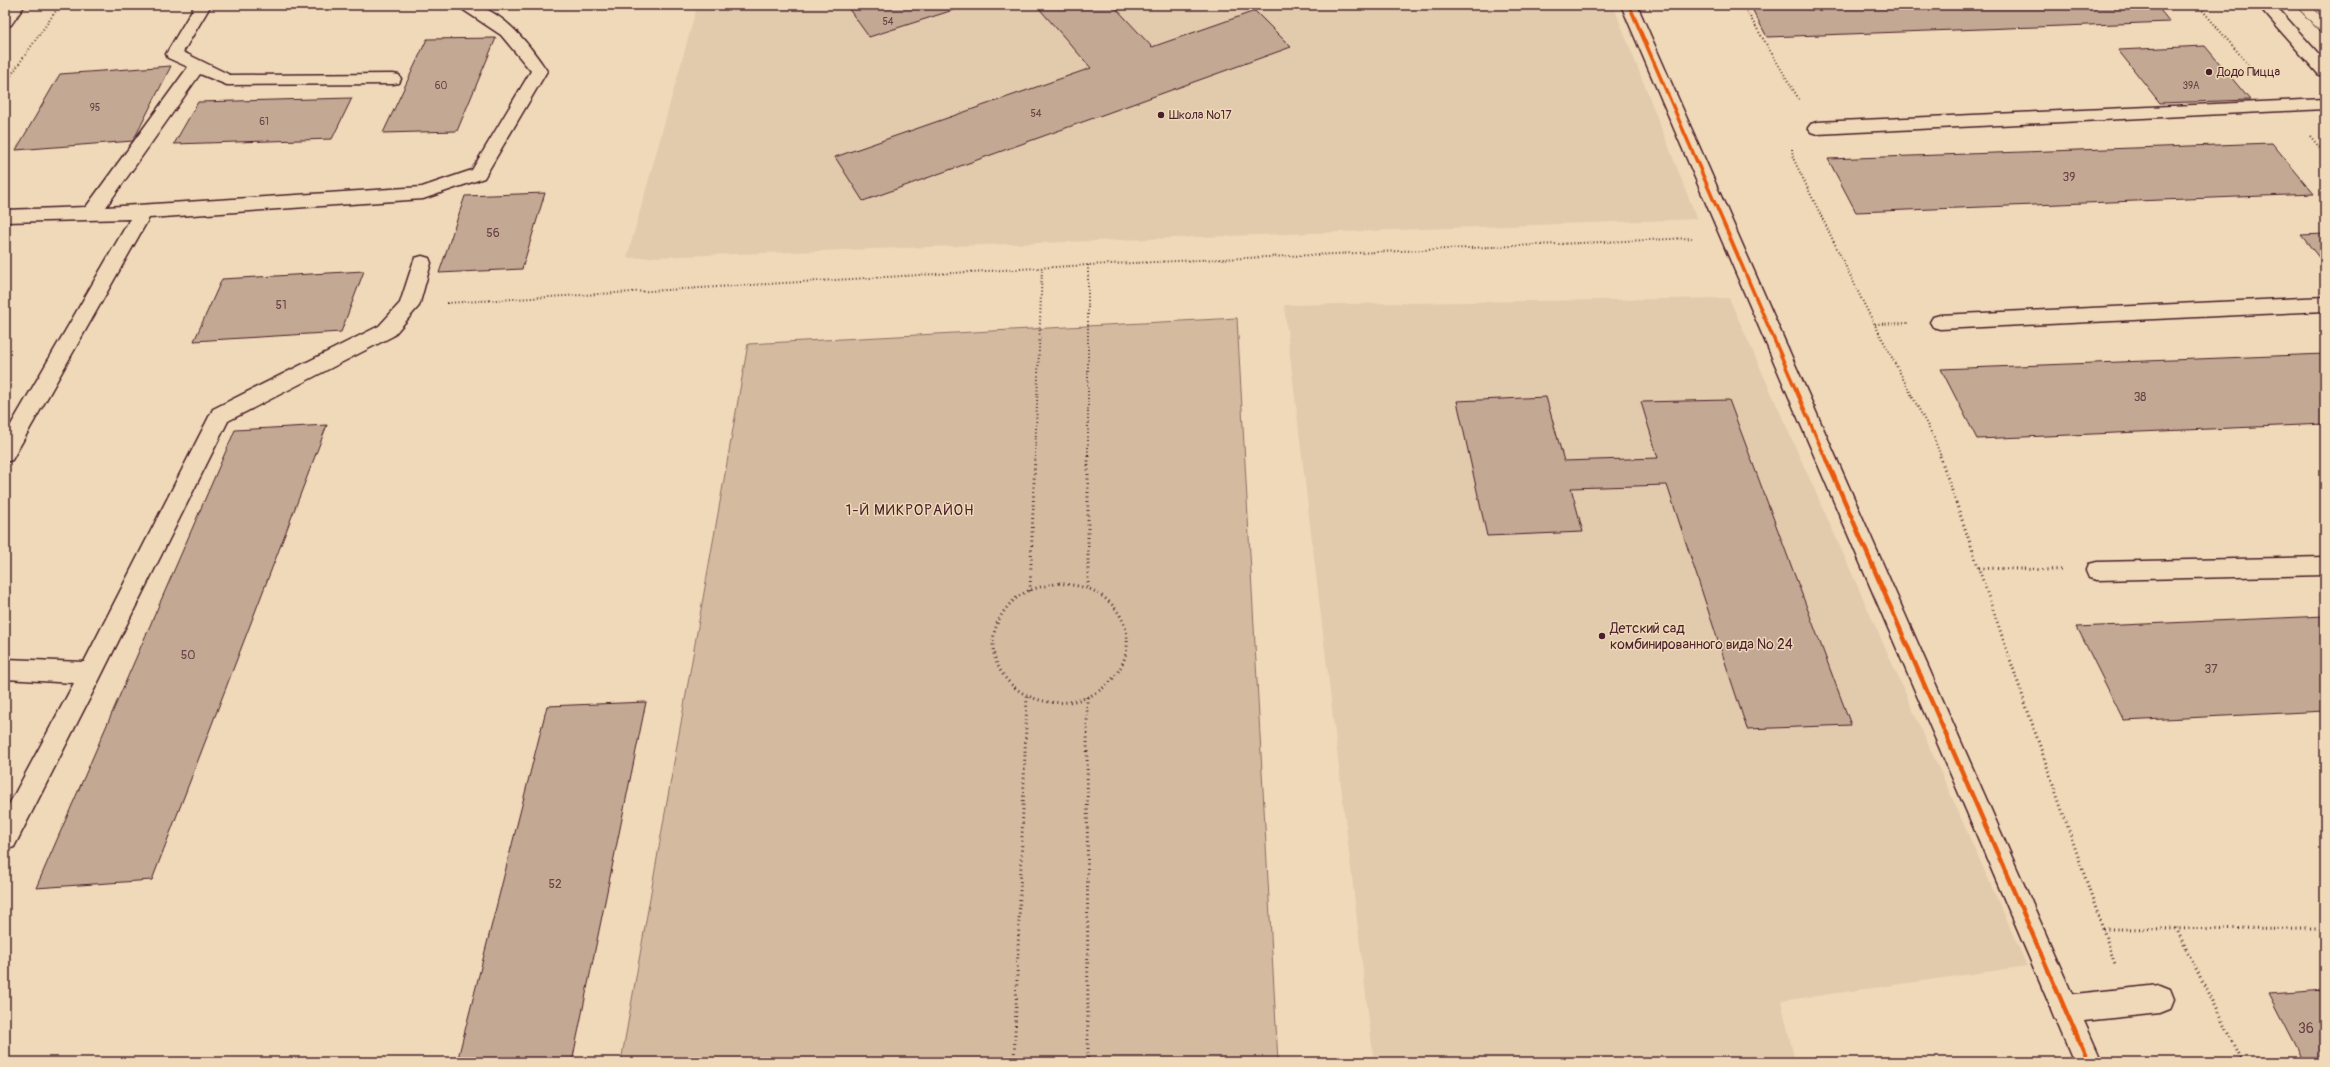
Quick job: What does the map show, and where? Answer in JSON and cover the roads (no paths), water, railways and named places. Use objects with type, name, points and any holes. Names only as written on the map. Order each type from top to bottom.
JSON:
[{"type":"street","points":[[5,22],[17,5]]},
{"type":"street","points":[[203,5],[174,54],[227,80],[393,79]]},
{"type":"street","points":[[5,216],[143,212],[423,193],[478,174],[539,71],[514,37],[483,13],[464,5]]},
{"type":"street","points":[[1629,5],[2088,1062]]},
{"type":"street","points":[[2266,5],[2325,71]]},
{"type":"street","points":[[92,213],[198,65]]},
{"type":"street","points":[[1817,128],[2325,104]]},
{"type":"street","points":[[5,454],[143,212]]},
{"type":"street","points":[[5,838],[91,673],[220,415],[386,331],[409,306],[422,263]]},
{"type":"street","points":[[1940,322],[2325,304]]},
{"type":"street","points":[[2097,571],[2325,566]]},
{"type":"street","points":[[5,669],[91,673]]},
{"type":"street","points":[[2065,1010],[2160,999]]},
{"type":"tram line","points":[[2295,5],[2325,37]]},
{"type":"tram line","points":[[2311,5],[2325,20]]},
{"type":"place","name":"Додо Пицца","points":[[2209,72]]},
{"type":"place","name":"Школа №17","points":[[1161,115]]},
{"type":"place","name":"Детский сад комбинированного вида № 24","points":[[1602,636]]},
{"type":"district","name":"1-Й МИКРОРАЙОН","points":[[910,510]]}]
